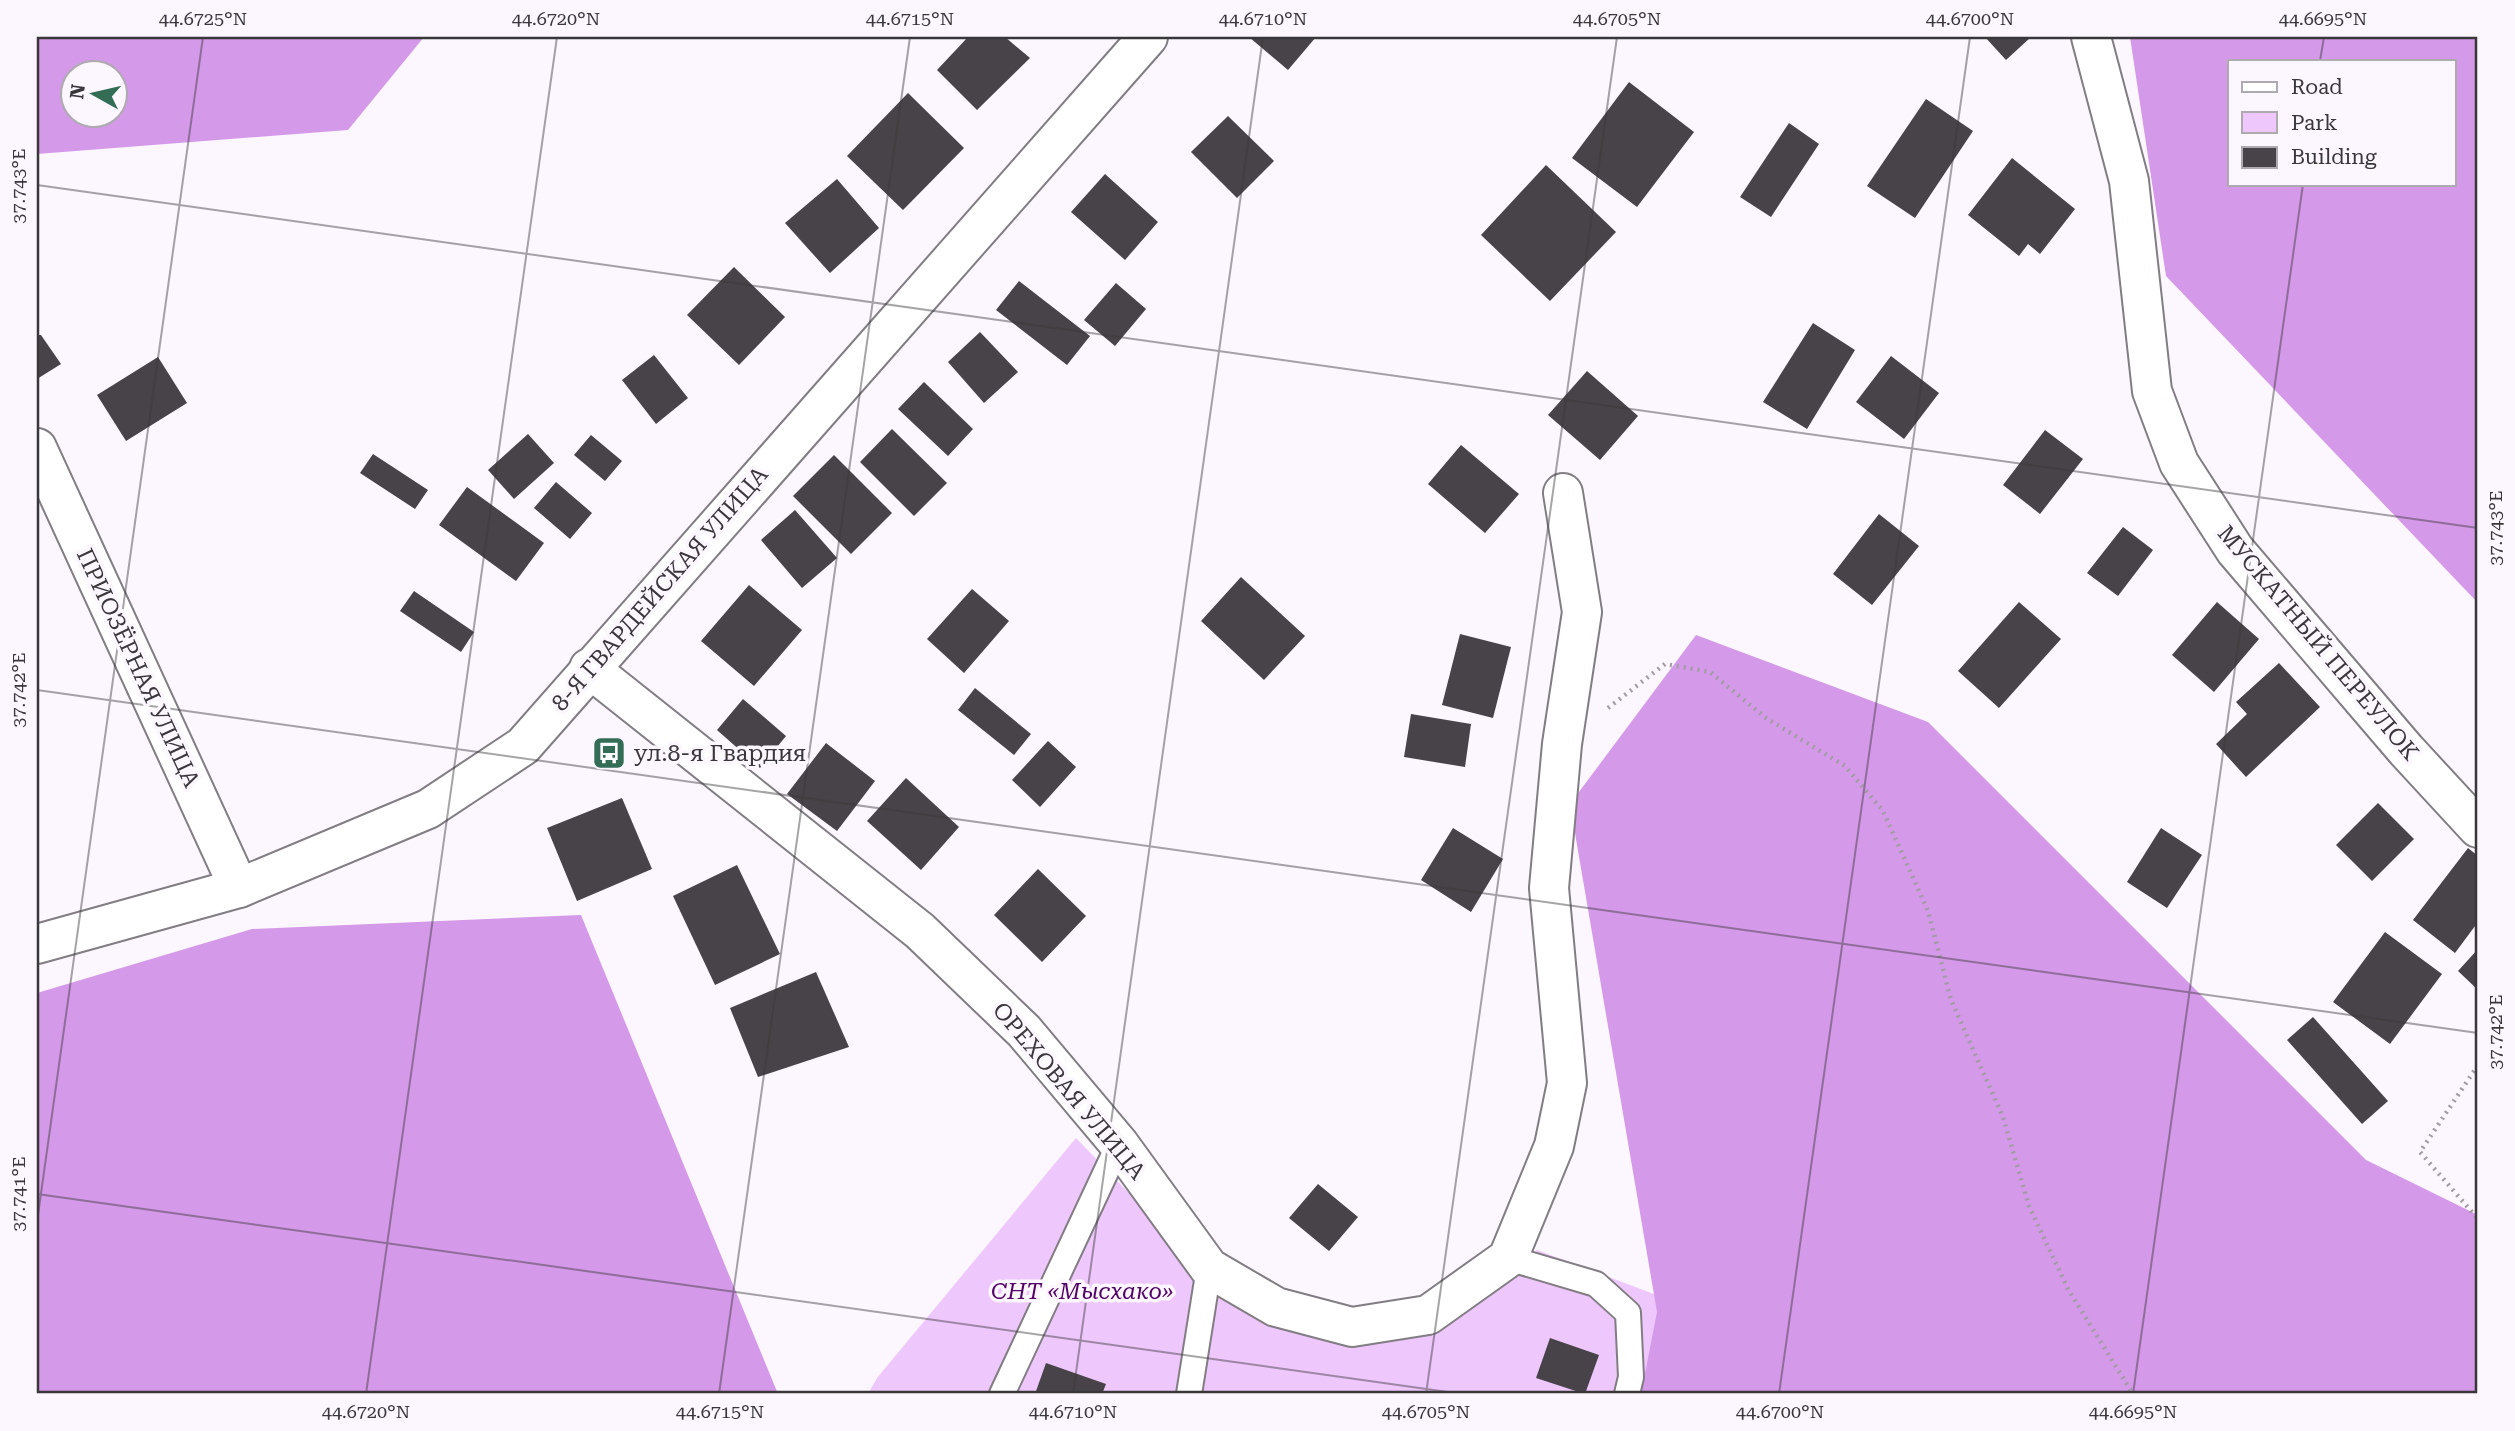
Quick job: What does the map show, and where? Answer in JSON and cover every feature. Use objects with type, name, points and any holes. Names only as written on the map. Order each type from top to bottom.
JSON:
[{"type":"street","name":"8-Я ГВАРДЕЙСКАЯ УЛИЦА","points":[[37,944],[239,888],[428,809],[523,746],[1148,37]]},
{"type":"street","name":"МУСКАТНЫЙ ПЕРЕУЛОК","points":[[2091,37],[2129,181],[2152,391],[2179,463],[2235,550],[2406,750],[2478,828]]},
{"type":"street","name":"ПРИОЗЁРНАЯ УЛИЦА","points":[[37,448],[239,888]]},
{"type":"street","points":[[1508,1258],[1553,1146],[1567,1083],[1549,888],[1562,744],[1582,612],[1563,493]]},
{"type":"street","name":"ОРЕХОВАЯ УЛИЦА","points":[[589,668],[920,931],[1024,1031],[1119,1144],[1209,1268],[1276,1307],[1352,1327],[1428,1315],[1508,1258]]},
{"type":"lane","points":[[1002,1394],[1119,1144]]},
{"type":"lane","points":[[1508,1258],[1596,1284],[1628,1313],[1631,1377],[1627,1394]]},
{"type":"lane","points":[[1189,1394],[1209,1268]]},
{"type":"path","points":[[1562,744],[1665,664],[1710,672],[1766,718],[1845,766],[1883,811],[1928,911],[1951,1000],[2003,1117],[2029,1206],[2068,1289],[2133,1394]]},
{"type":"path","points":[[2478,1065],[2420,1152],[2478,1219]]},
{"type":"green space","name":"СНТ «Мысхако»","points":[[1076,1138],[1223,1291],[1285,1330],[1357,1340],[1453,1320],[1537,1250],[1707,1314],[1666,1394],[868,1394],[877,1378]]},
{"type":"shaded area","points":[[37,37],[424,37],[348,130],[37,154]]},
{"type":"shaded area","points":[[2130,37],[2478,37],[2478,603],[2166,276]]},
{"type":"shaded area","points":[[1696,635],[1928,722],[2366,1160],[2478,1215],[2478,1394],[1641,1394],[1657,1312],[1570,804]]},
{"type":"shaded area","points":[[581,915],[778,1394],[37,1394],[37,993],[252,929]]},
{"type":"building","points":[[968,37],[1005,37],[1030,58],[977,110],[937,70]]},
{"type":"building","points":[[1249,37],[1316,37],[1288,70]]},
{"type":"building","points":[[1985,37],[2031,37],[2006,60]]},
{"type":"building","points":[[1629,82],[1694,132],[1637,207],[1572,158]]},
{"type":"building","points":[[908,93],[964,148],[903,210],[847,156]]},
{"type":"building","points":[[1926,99],[1973,131],[1915,218],[1867,186]]},
{"type":"building","points":[[1228,116],[1274,161],[1237,198],[1191,152]]},
{"type":"building","points":[[1789,123],[1819,144],[1771,217],[1740,197]]},
{"type":"building","points":[[2012,158],[2075,209],[2040,254],[2028,244],[2019,256],[1968,215]]},
{"type":"building","points":[[1546,165],[1616,232],[1550,301],[1481,235]]},
{"type":"building","points":[[1105,174],[1158,222],[1125,260],[1071,212]]},
{"type":"building","points":[[837,179],[879,228],[830,273],[785,223]]},
{"type":"building","points":[[734,267],[785,317],[739,365],[687,315]]},
{"type":"building","points":[[1019,281],[1090,336],[1067,365],[996,310]]},
{"type":"building","points":[[1116,283],[1146,309],[1115,346],[1084,320]]},
{"type":"building","points":[[1813,323],[1855,350],[1807,429],[1763,402]]},
{"type":"building","points":[[980,332],[1018,372],[984,403],[948,362]]},
{"type":"building","points":[[37,335],[41,335],[61,364],[37,379]]},
{"type":"building","points":[[654,355],[688,398],[656,424],[622,380]]},
{"type":"building","points":[[1891,356],[1939,393],[1904,439],[1856,402]]},
{"type":"building","points":[[158,357],[187,403],[126,441],[97,395]]},
{"type":"building","points":[[1587,371],[1638,416],[1600,460],[1548,415]]},
{"type":"building","points":[[924,382],[973,429],[948,456],[898,409]]},
{"type":"building","points":[[892,429],[947,483],[914,516],[860,462]]},
{"type":"building","points":[[2045,430],[2083,459],[2040,514],[2003,485]]},
{"type":"building","points":[[528,434],[554,463],[514,499],[488,470]]},
{"type":"building","points":[[591,435],[622,461],[605,481],[574,455]]},
{"type":"building","points":[[1461,445],[1519,494],[1485,533],[1428,484]]},
{"type":"building","points":[[373,454],[428,490],[415,509],[360,473]]},
{"type":"building","points":[[834,455],[892,513],[851,554],[793,496]]},
{"type":"building","points":[[556,482],[592,513],[570,539],[534,508]]},
{"type":"building","points":[[467,487],[544,543],[516,581],[439,525]]},
{"type":"building","points":[[795,510],[837,558],[802,588],[761,540]]},
{"type":"building","points":[[1879,514],[1919,546],[1872,605],[1833,574]]},
{"type":"building","points":[[2123,527],[2153,550],[2118,596],[2087,573]]},
{"type":"building","points":[[1241,577],[1305,636],[1264,680],[1201,621]]},
{"type":"building","points":[[749,585],[802,630],[754,686],[701,641]]},
{"type":"building","points":[[972,589],[1009,621],[964,673],[927,639]]},
{"type":"building","points":[[414,591],[474,632],[461,652],[400,611]]},
{"type":"building","points":[[2019,602],[2061,639],[1999,708],[1958,671]]},
{"type":"building","points":[[2217,602],[2259,639],[2214,692],[2172,655]]},
{"type":"building","points":[[1460,634],[1511,647],[1493,718],[1442,705]]},
{"type":"building","points":[[2279,663],[2320,707],[2246,777],[2216,744],[2247,714],[2236,702]]},
{"type":"building","points":[[975,688],[1031,734],[1014,755],[958,710]]},
{"type":"building","points":[[743,699],[786,736],[760,768],[717,730]]},
{"type":"building","points":[[1411,714],[1471,724],[1465,767],[1404,757]]},
{"type":"building","points":[[1048,741],[1076,767],[1040,807],[1012,780]]},
{"type":"building","points":[[826,743],[875,781],[837,831],[787,794]]},
{"type":"building","points":[[906,778],[959,827],[921,870],[867,821]]},
{"type":"building","points":[[622,798],[652,869],[577,901],[547,828]]},
{"type":"building","points":[[2378,803],[2414,839],[2372,881],[2336,845]]},
{"type":"building","points":[[1453,828],[1503,859],[1471,912],[1421,880]]},
{"type":"building","points":[[2161,828],[2202,855],[2167,908],[2127,882]]},
{"type":"building","points":[[2468,848],[2478,856],[2478,922],[2455,953],[2413,920]]},
{"type":"building","points":[[737,865],[780,954],[715,985],[673,896]]},
{"type":"building","points":[[1038,869],[1086,916],[1042,962],[994,915]]},
{"type":"building","points":[[2385,932],[2442,974],[2390,1044],[2333,1002]]},
{"type":"building","points":[[2478,949],[2478,990],[2458,971]]},
{"type":"building","points":[[816,972],[849,1047],[758,1077],[730,1008]]},
{"type":"building","points":[[2313,1017],[2388,1101],[2362,1124],[2287,1040]]},
{"type":"building","points":[[1318,1184],[1358,1217],[1329,1251],[1289,1218]]},
{"type":"building","points":[[1550,1338],[1599,1355],[1585,1394],[1536,1378]]},
{"type":"building","points":[[1046,1363],[1106,1384],[1102,1394],[1035,1394]]},
{"type":"place","name":"ул.8-я Гвардия","points":[[609,753]]}]
